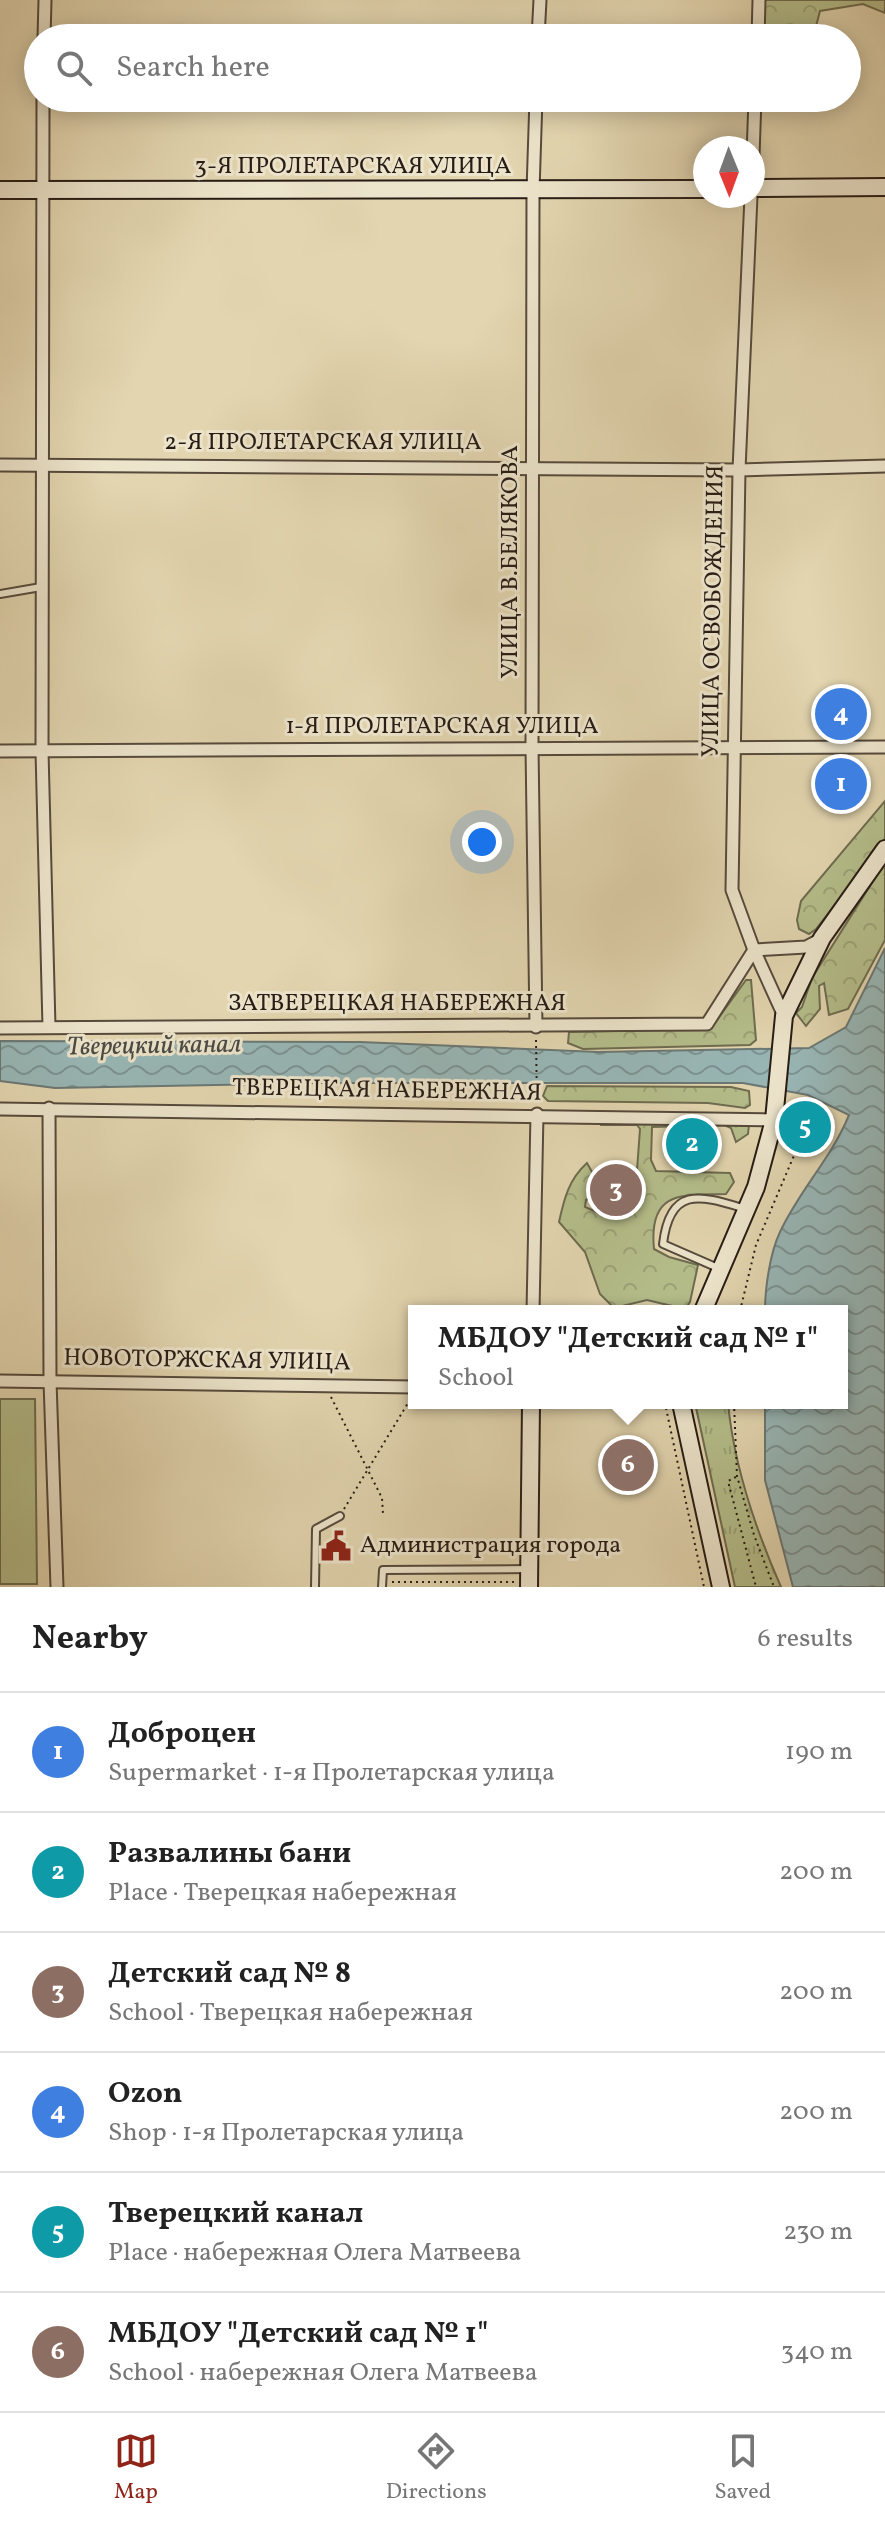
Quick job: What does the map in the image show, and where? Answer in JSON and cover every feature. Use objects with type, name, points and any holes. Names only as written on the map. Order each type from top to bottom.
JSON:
[{"type":"street","points":[[44,24],[45,0]]},
{"type":"street","points":[[539,24],[540,0]]},
{"type":"street","points":[[758,24],[759,0]]},
{"type":"street","points":[[43,112],[40,190],[42,751],[49,1027]]},
{"type":"street","name":"УЛИЦА В.БЕЛЯКОВА","points":[[536,112],[532,747],[536,1027]]},
{"type":"street","points":[[754,136],[755,112]]},
{"type":"street","points":[[765,188],[885,187]]},
{"type":"street","name":"3-Я ПРОЛЕТАРСКАЯ УЛИЦА","points":[[0,190],[693,189]]},
{"type":"street","name":"УЛИЦА ОСВОБОЖДЕНИЯ","points":[[750,208],[739,470],[732,890],[754,950],[784,1016]]},
{"type":"street","name":"2-Я ПРОЛЕТАРСКАЯ УЛИЦА","points":[[0,465],[533,466],[739,470],[885,466]]},
{"type":"street","name":"1-Я ПРОЛЕТАРСКАЯ УЛИЦА","points":[[0,751],[885,747]]},
{"type":"street","points":[[706,1305],[746,1209],[774,1120],[784,1016],[822,938],[885,849]]},
{"type":"street","points":[[754,950],[806,947],[822,938]]},
{"type":"street","name":"ЗАТВЕРЕЦКАЯ НАБЕРЕЖНАЯ","points":[[0,1028],[707,1024],[754,950]]},
{"type":"street","points":[[49,1108],[50,1381],[57,1587]]},
{"type":"street","name":"ТВЕРЕЦКАЯ НАБЕРЕЖНАЯ","points":[[0,1109],[537,1114],[774,1120]]},
{"type":"street","points":[[533,1305],[537,1114]]},
{"type":"street","name":"НОВОТОРЖСКАЯ УЛИЦА","points":[[0,1381],[408,1387]]},
{"type":"street","points":[[529,1587],[531,1409]]},
{"type":"street","points":[[682,1409],[721,1587]]},
{"type":"lane","points":[[0,594],[41,587]]},
{"type":"lane","points":[[721,1269],[663,1244],[665,1222],[680,1201],[695,1196],[746,1209]]},
{"type":"lane","points":[[315,1587],[316,1529],[340,1516]]},
{"type":"lane","points":[[382,1585],[383,1570],[529,1569]]},
{"type":"path","points":[[536,1027],[537,1114]]},
{"type":"path","points":[[741,1305],[756,1245],[804,1132],[800,1124]]},
{"type":"path","points":[[325,1385],[382,1498],[383,1514]]},
{"type":"path","points":[[340,1516],[408,1403]]},
{"type":"path","points":[[668,1409],[704,1587]]},
{"type":"path","points":[[734,1409],[737,1476],[754,1535],[774,1587]]},
{"type":"path","points":[[737,1476],[728,1481],[756,1587]]},
{"type":"path","points":[[382,1585],[518,1582],[518,1587]]},
{"type":"green space","points":[[764,0],[885,0],[885,13],[863,4],[820,11],[817,24],[763,24]]},
{"type":"green space","points":[[885,801],[885,841],[816,929],[809,934],[799,929],[797,920],[801,901]]},
{"type":"green space","points":[[885,862],[885,940],[848,1009],[829,1015],[824,983],[819,986],[820,1009],[806,1026],[796,1013],[802,1007],[812,978]]},
{"type":"green space","points":[[746,980],[751,980],[756,1040],[750,1045],[583,1049],[568,1043],[569,1032],[705,1029],[717,1020]]},
{"type":"green space","points":[[547,1086],[731,1087],[749,1091],[750,1105],[745,1108],[708,1103],[548,1101],[543,1096]]},
{"type":"green space","points":[[600,1120],[749,1125],[748,1134],[736,1142],[731,1128],[724,1125],[652,1127],[651,1160],[656,1171],[730,1173],[734,1182],[726,1194],[672,1199],[663,1205],[657,1215],[654,1249],[698,1265],[688,1305],[647,1300],[611,1305],[600,1294],[585,1252],[559,1222],[565,1197],[587,1163],[600,1186],[599,1193],[586,1200],[585,1207],[603,1215],[619,1211],[621,1181],[637,1170],[640,1129],[637,1125],[601,1125]]},
{"type":"green space","points":[[0,1399],[35,1399],[37,1584],[0,1584]]},
{"type":"green space","points":[[696,1409],[729,1409],[747,1497],[781,1587],[735,1587]]},
{"type":"water","points":[[885,948],[885,1587],[793,1587],[765,1480],[765,1409],[848,1409],[848,1305],[765,1305],[773,1250],[780,1232],[849,1115],[808,1095],[743,1083],[326,1083],[55,1088],[0,1081],[0,1041],[360,1042],[599,1052],[809,1048],[846,1027]]},
{"type":"place","name":"Ozon","points":[[841,714]]},
{"type":"place","name":"Доброцен","points":[[841,784]]},
{"type":"place","name":"Тверецкий канал","points":[[805,1127]]},
{"type":"place","name":"Развалины бани","points":[[692,1144]]},
{"type":"place","name":"Детский сад № 8","points":[[616,1190]]},
{"type":"place","name":"МБДОУ \"Детский сад № 1\"","points":[[628,1465]]},
{"type":"place","name":"Администрация города","points":[[336,1546]]}]
